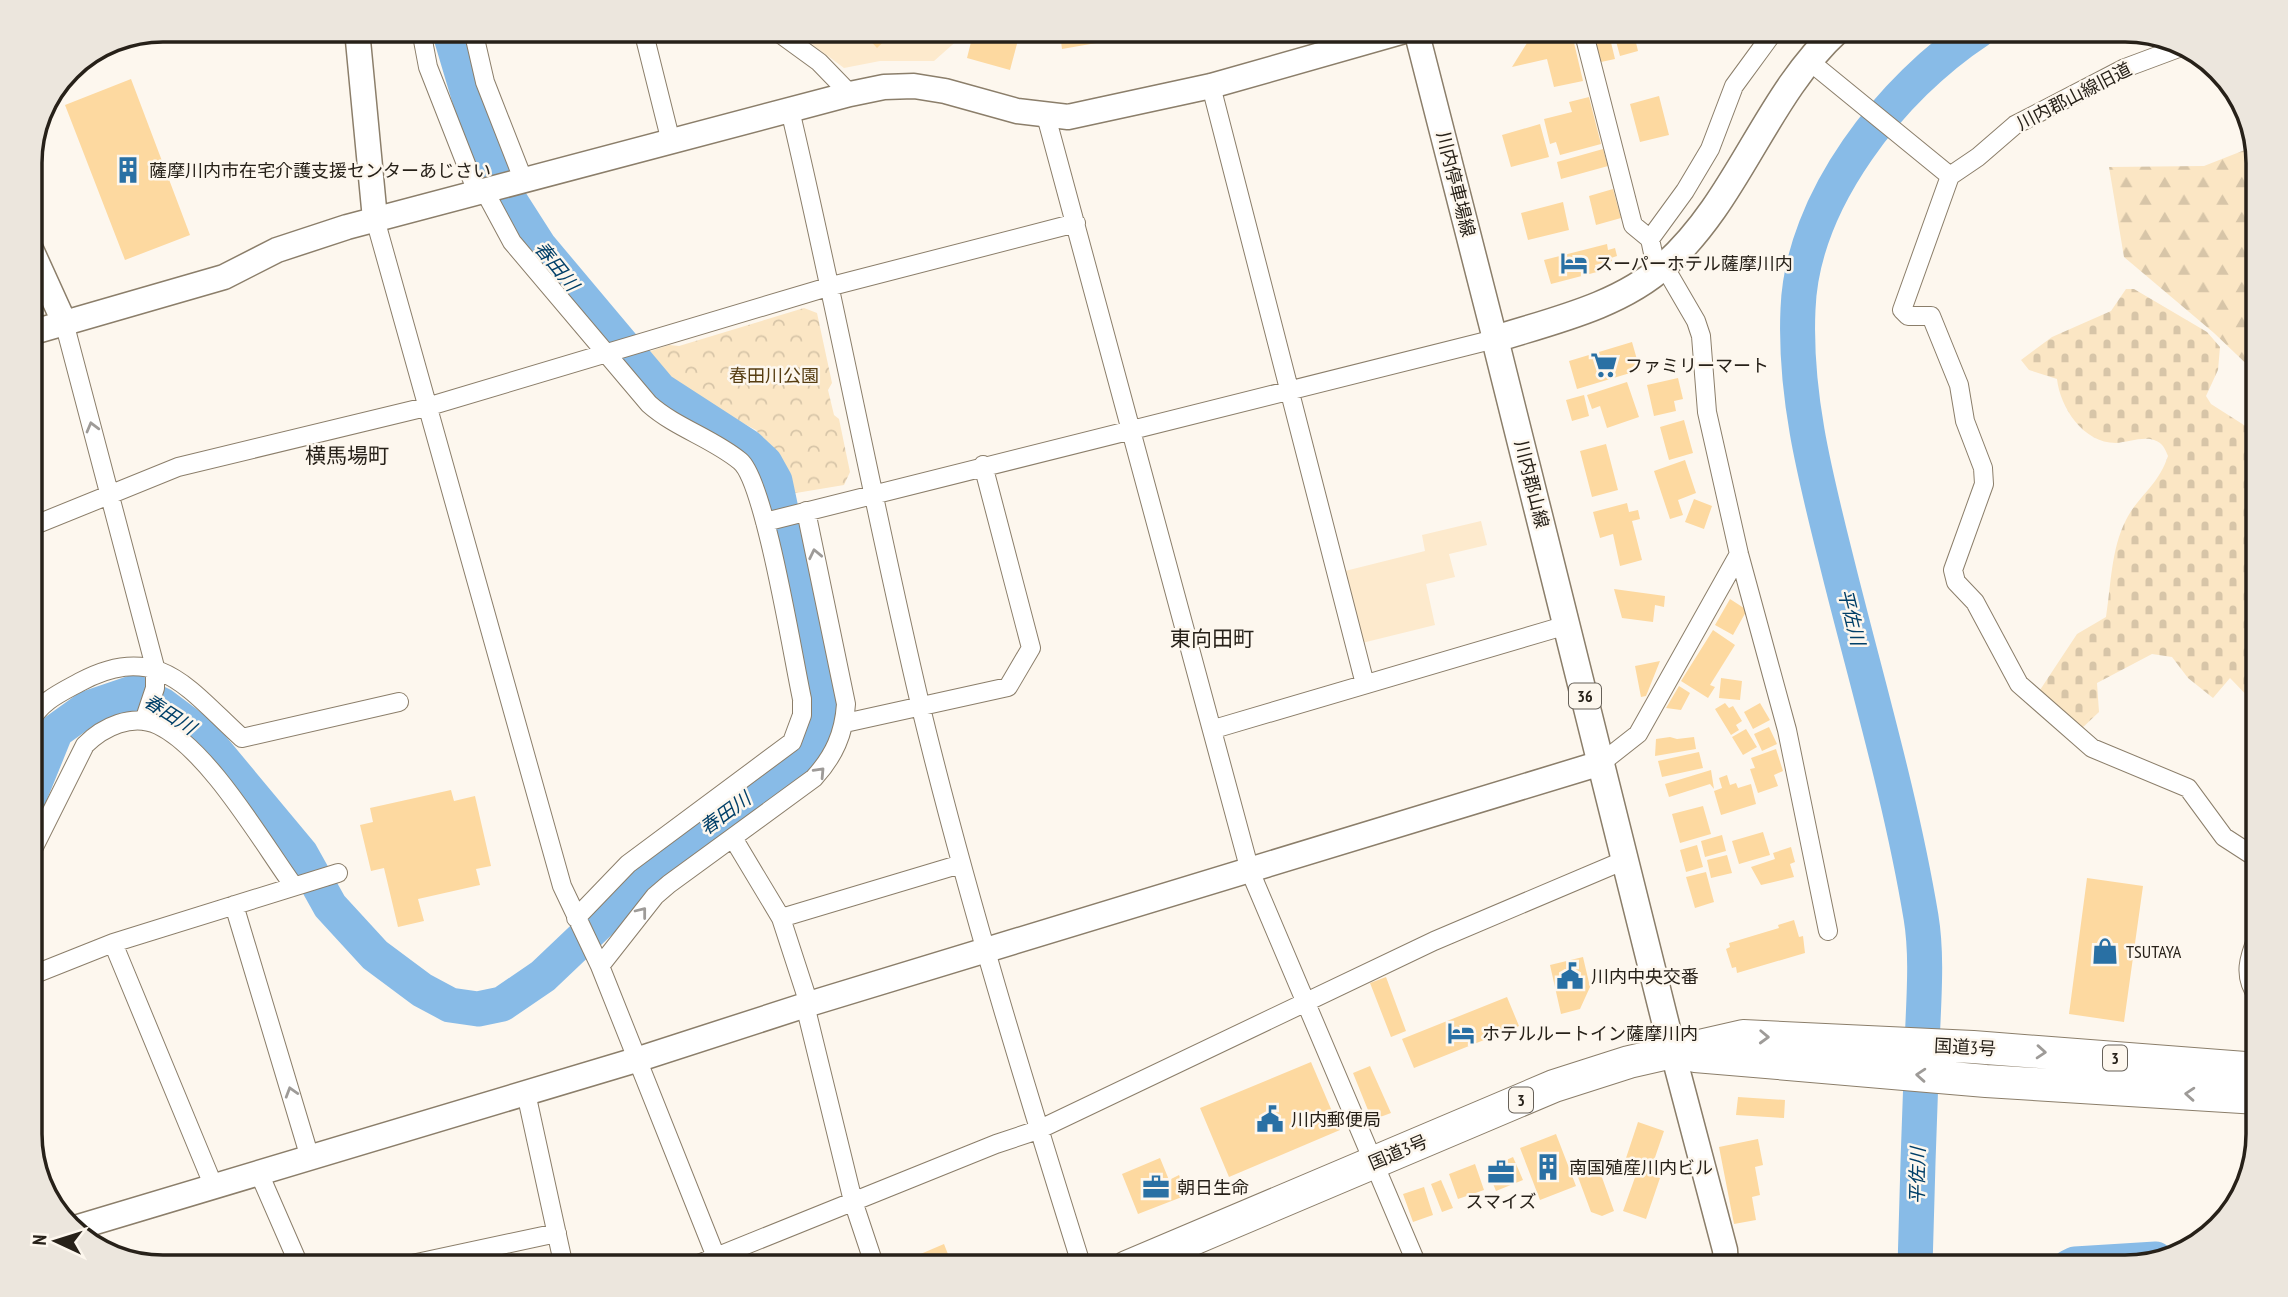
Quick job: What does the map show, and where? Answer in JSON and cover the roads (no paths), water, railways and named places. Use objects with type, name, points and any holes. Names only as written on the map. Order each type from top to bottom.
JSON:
[{"type":"highway","name":"国道3号","points":[[1155,1255],[1554,1086],[1619,1065],[1743,1036],[1973,1047],[2246,1068]]},
{"type":"highway","name":"国道3号","points":[[1673,1053],[1986,1081],[2246,1097]]},
{"type":"main road","points":[[1495,339],[1608,300],[1660,269],[1710,216],[1770,113],[1808,60],[1826,42]]},
{"type":"main road","name":"川内郡山線","points":[[1495,339],[1673,1053]]},
{"type":"street","points":[[358,42],[375,219],[430,406],[562,886],[597,960],[715,1255]]},
{"type":"street","points":[[423,42],[428,66],[483,190],[513,242],[666,419],[741,461],[756,484],[768,521],[802,699],[803,715],[792,742],[628,864],[577,920]]},
{"type":"street","points":[[476,42],[485,82],[520,180]]},
{"type":"street","points":[[646,42],[671,142]]},
{"type":"street","points":[[792,42],[820,62],[850,94]]},
{"type":"street","points":[[42,329],[223,278],[277,250],[375,219],[850,94],[884,87],[914,86],[1046,116],[1084,115],[1211,86],[1366,42]]},
{"type":"street","name":"川内停車場線","points":[[1419,42],[1495,339]]},
{"type":"street","points":[[1586,42],[1633,225],[1650,239],[1660,269],[1696,321],[1701,336],[1707,412],[1739,554],[1787,730],[1828,932]]},
{"type":"street","points":[[1650,239],[1685,191],[1710,149],[1734,86],[1766,42]]},
{"type":"street","name":"川内郡山線旧道","points":[[1950,176],[1978,157],[2015,125],[2125,68],[2171,51]]},
{"type":"street","points":[[1808,60],[1950,176],[1902,310],[1908,316],[1931,317],[1959,385],[1965,421],[1983,468],[1984,484],[1953,570],[1956,582],[1975,601],[2019,684],[2073,734],[2122,762],[2188,788],[2224,837],[2246,851]]},
{"type":"street","points":[[1211,86],[1365,684]]},
{"type":"street","points":[[790,110],[921,706],[984,950],[1078,1255]]},
{"type":"street","points":[[1046,116],[1214,729],[1250,871],[1413,1255]]},
{"type":"street","points":[[42,522],[178,467],[430,406],[828,287],[1076,223]]},
{"type":"street","points":[[42,273],[64,322],[155,667],[155,688],[146,717]]},
{"type":"street","points":[[768,521],[874,492],[1495,339]]},
{"type":"street","points":[[845,723],[1008,687],[1031,648],[983,465]]},
{"type":"street","points":[[597,960],[655,896],[814,778],[831,760],[845,723],[846,704],[802,512]]},
{"type":"street","points":[[91,1223],[636,1060],[807,1004],[1601,763],[1639,734],[1739,554]]},
{"type":"street","points":[[1214,729],[1567,625]]},
{"type":"street","points":[[42,708],[51,697],[91,676],[127,667],[155,667],[176,678],[242,738],[399,702]]},
{"type":"street","points":[[42,831],[85,745],[97,733],[111,726],[146,717],[177,738],[214,775],[296,884]]},
{"type":"street","points":[[733,838],[781,918],[807,1004],[853,1201],[872,1255]]},
{"type":"street","points":[[733,1255],[853,1201],[996,1143],[1038,1130],[1434,941],[1625,860]]},
{"type":"street","points":[[781,918],[961,864]]},
{"type":"street","points":[[42,971],[113,943],[334,874]]},
{"type":"street","points":[[234,905],[310,1158]]},
{"type":"street","points":[[113,943],[214,1187]]},
{"type":"street","points":[[1673,1053],[1725,1255]]},
{"type":"street","points":[[526,1093],[562,1255]]},
{"type":"street","points":[[259,1173],[295,1255]]},
{"type":"street","points":[[454,1255],[557,1233]]},
{"type":"waterway","name":"春田川","points":[[42,765],[56,731],[88,708],[135,692],[162,705],[202,735],[301,854],[330,906],[375,955],[422,990],[450,1005],[478,1009],[502,1004],[543,976],[683,843],[811,751],[823,709],[775,481],[765,463],[748,447],[660,390],[539,246],[491,171],[453,42]]},
{"type":"waterway","name":"平佐川","points":[[1915,1255],[1924,983],[1923,933],[1913,872],[1893,783],[1814,469],[1799,374],[1798,309],[1803,268],[1816,227],[1834,188],[1857,150],[1915,82],[1962,42]]},
{"type":"place","name":"薩摩川内市在宅介護支援センターあじさい","points":[[128,170]]},
{"type":"place","name":"スーパーホテル薩摩川内","points":[[1574,263]]},
{"type":"place","name":"ファミリーマート","points":[[1604,365]]},
{"type":"place","name":"TSUTAYA","points":[[2105,951]]},
{"type":"place","name":"川内中央交番","points":[[1570,976]]},
{"type":"place","name":"ホテルルートイン薩摩川内","points":[[1461,1033]]},
{"type":"place","name":"川内郵便局","points":[[1270,1119]]},
{"type":"place","name":"南国殖産川内ビル","points":[[1548,1167]]},
{"type":"place","name":"スマイズ","points":[[1501,1172]]},
{"type":"place","name":"朝日生命","points":[[1156,1187]]},
{"type":"district","name":"横馬場町","points":[[347,455]]},
{"type":"district","name":"東向田町","points":[[1212,638]]},
{"type":"park label","name":"春田川公園","points":[[774,375]]}]
